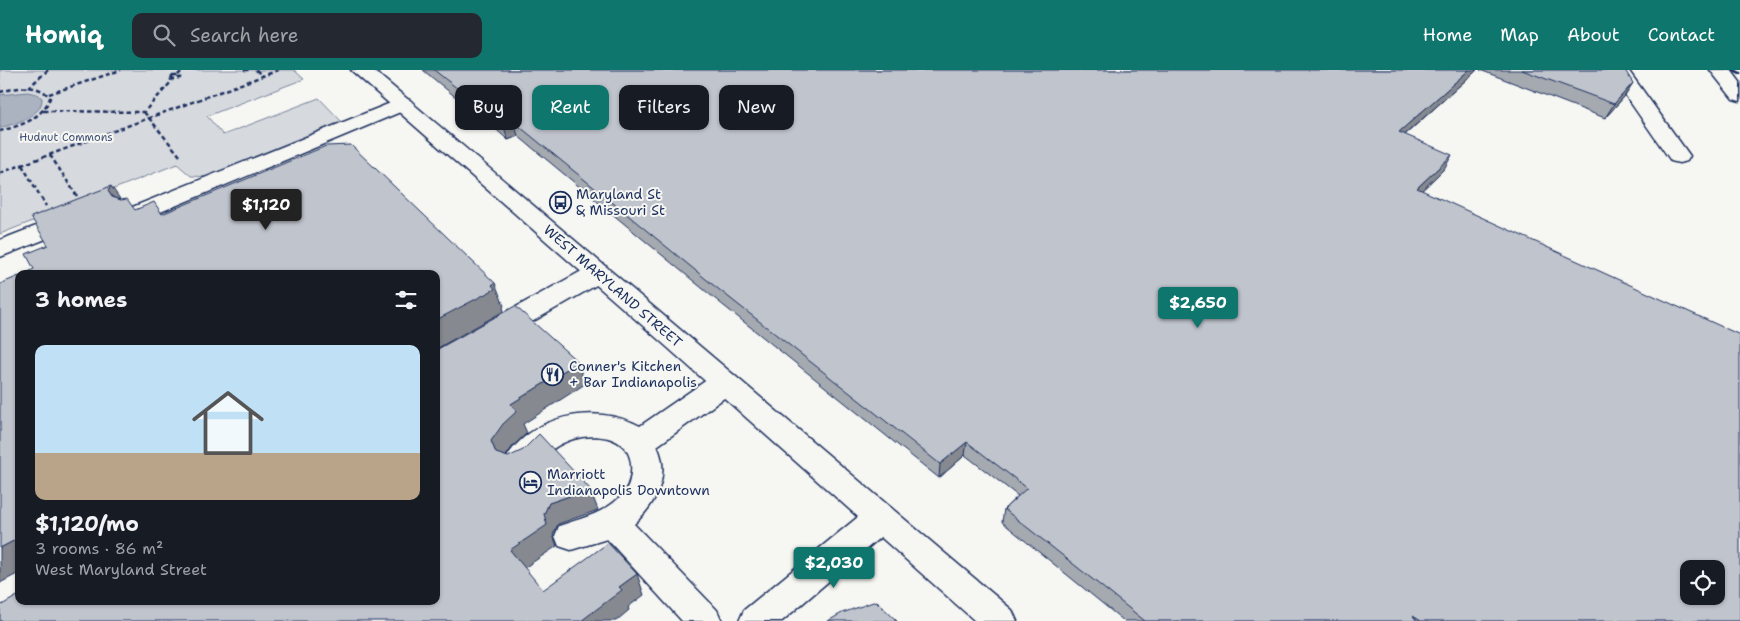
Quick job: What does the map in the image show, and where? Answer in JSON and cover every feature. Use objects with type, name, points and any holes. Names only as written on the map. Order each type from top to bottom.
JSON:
[{"type":"main road","name":"WEST MARYLAND STREET","points":[[361,70],[403,104],[1000,621]]},
{"type":"main road","points":[[1618,70],[1679,156]]},
{"type":"main road","points":[[1720,70],[1740,95]]},
{"type":"main road","points":[[0,249],[118,208],[162,184],[190,192],[403,104]]},
{"type":"main road","points":[[0,269],[54,247]]},
{"type":"main road","points":[[440,362],[598,273]]},
{"type":"main road","points":[[639,443],[724,383]]},
{"type":"main road","points":[[518,464],[547,437],[567,428],[588,424],[608,426],[626,432],[639,443],[646,458],[648,474],[642,492],[630,508],[612,522],[591,532],[571,536]]},
{"type":"main road","points":[[756,621],[880,518]]},
{"type":"main road","points":[[612,522],[704,621]]},
{"type":"path","points":[[28,88],[48,70]]},
{"type":"path","points":[[0,92],[28,88],[41,90],[49,94],[121,70]]},
{"type":"path","points":[[43,111],[144,112],[172,81],[180,78],[177,76],[183,70]]},
{"type":"path","points":[[244,70],[249,70]]},
{"type":"path","points":[[256,70],[263,76]]},
{"type":"path","points":[[0,173],[279,70]]},
{"type":"path","points":[[0,131],[23,124],[43,111],[50,102],[49,94]]},
{"type":"path","points":[[144,112],[180,156]]},
{"type":"path","points":[[50,155],[77,197]]},
{"type":"path","points":[[22,165],[48,209]]},
{"type":"green space","name":"Hudnut Commons","points":[[0,70],[294,70],[304,79],[207,116],[223,135],[319,98],[343,123],[209,177],[191,176],[177,164],[0,234]]},
{"type":"shaded area","points":[[27,92],[37,94],[42,98],[38,110],[27,118],[0,128],[0,95]]},
{"type":"building","points":[[434,70],[1469,70],[1399,132],[1452,155],[1417,188],[1740,335],[1740,621],[1421,621],[1413,616],[1417,621],[1145,621],[1004,509],[1027,488],[967,442],[940,464],[712,284],[522,129],[522,85],[455,85],[455,87]]},
{"type":"building","points":[[1522,70],[1625,70],[1633,83],[1614,104]]},
{"type":"building","points":[[351,145],[495,283],[492,285],[495,289],[440,318],[440,270],[32,270],[34,269],[26,254],[48,245],[31,217],[111,186],[108,191],[112,197],[121,200],[127,199],[135,210],[154,202],[162,214],[326,146]]},
{"type":"building","points":[[15,278],[15,540],[0,548],[0,284]]},
{"type":"building","name":"Marriott Indianapolis Downtown","points":[[515,306],[578,362],[511,404],[517,411],[503,424],[491,441],[496,453],[508,457],[523,450],[539,434],[590,489],[549,503],[544,514],[547,525],[510,550],[543,590],[608,543],[637,574],[619,587],[622,590],[581,621],[0,621],[0,606],[15,597],[15,605],[440,605],[440,348]]},
{"type":"building","points":[[876,601],[897,621],[828,621],[842,613]]},
{"type":"railway","points":[[1734,70],[1740,73]]},
{"type":"place","name":"Maryland St & Missouri St","points":[[560,202]]},
{"type":"place","name":"Conner's Kitchen + Bar Indianapolis","points":[[553,374]]},
{"type":"place","name":"Marriott Indianapolis Downtown","points":[[531,482]]}]
